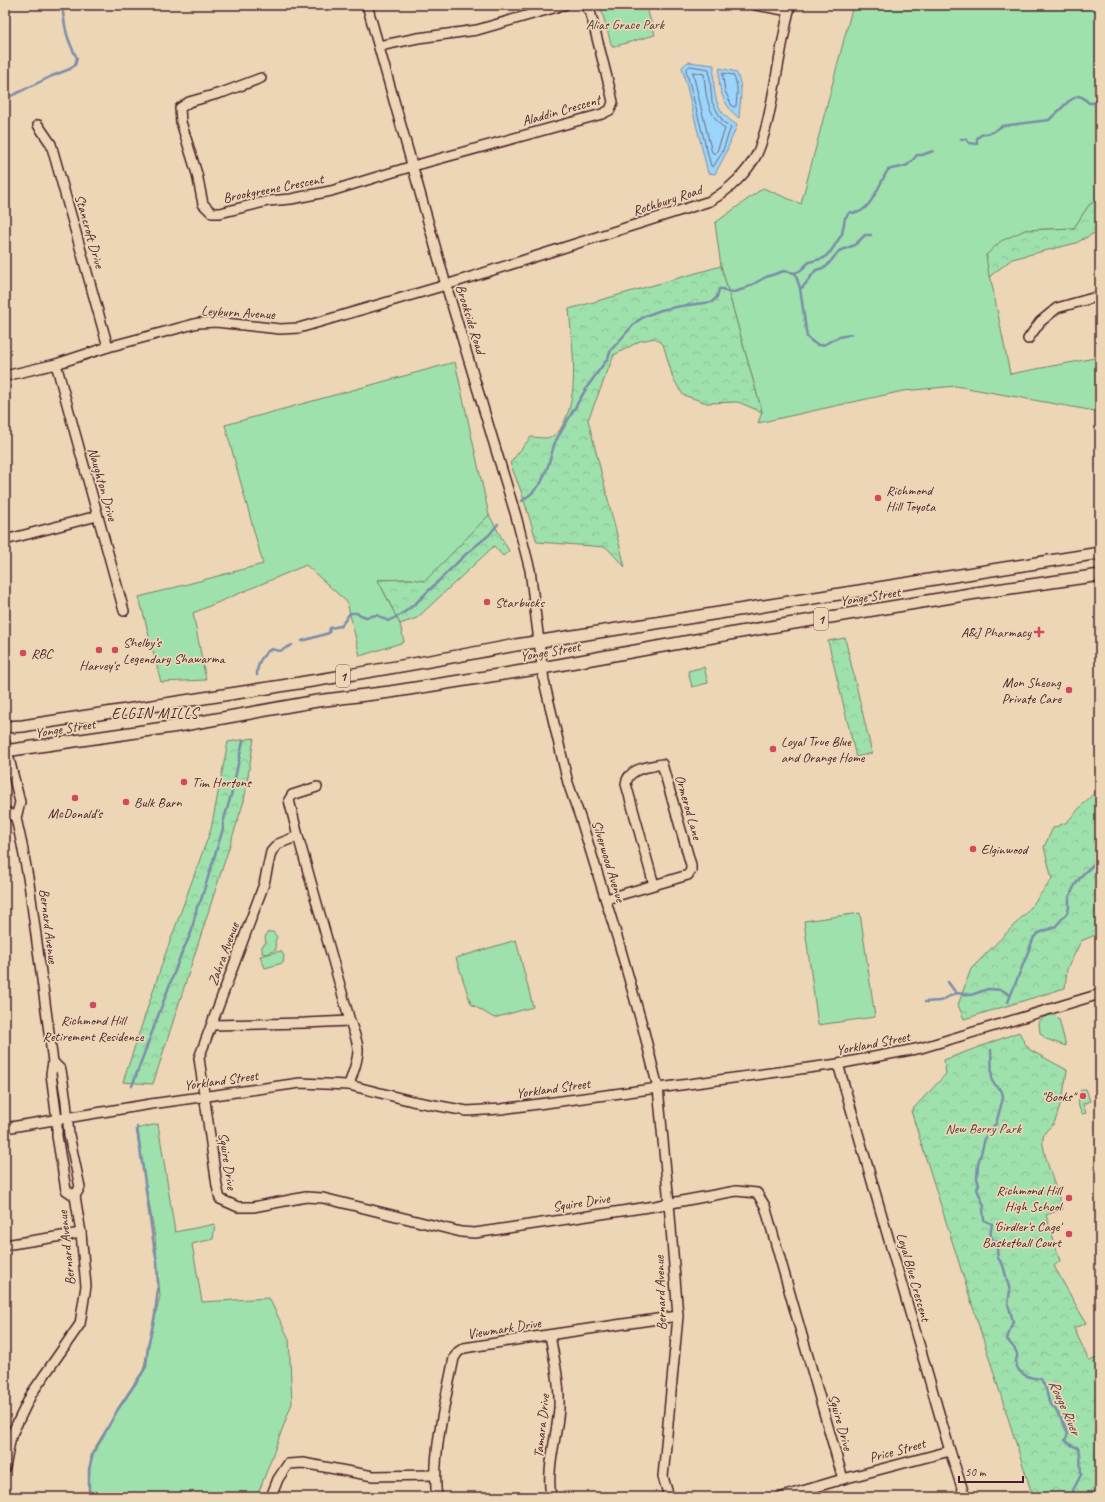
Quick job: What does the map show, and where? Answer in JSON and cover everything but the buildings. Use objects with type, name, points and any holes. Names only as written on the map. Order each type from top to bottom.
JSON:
[{"type":"main road","name":"Yonge Street","points":[[5,727],[23,726],[148,706],[224,696],[428,662],[516,645],[1100,553]]},
{"type":"main road","name":"Yonge Street","points":[[6,748],[178,726],[317,701],[390,692],[542,668],[763,628],[968,594],[1100,575]]},
{"type":"street","name":"Brookside Road","points":[[367,5],[446,285],[516,516],[530,570],[538,642]]},
{"type":"street","points":[[379,46],[418,38],[477,30],[564,5]]},
{"type":"street","name":"Aladdin Crescent","points":[[413,166],[602,114],[610,110],[613,102],[611,93],[590,11],[584,5]]},
{"type":"street","points":[[756,5],[789,8]]},
{"type":"street","name":"Rothbury Road","points":[[446,285],[702,205],[724,192],[748,167],[756,155],[761,142],[767,122],[789,8]]},
{"type":"street","name":"Brookgreene Crescent","points":[[261,78],[224,92],[189,102],[180,108],[179,116],[197,174],[203,204],[212,213],[220,213],[268,201],[291,199],[331,192],[413,166]]},
{"type":"street","name":"Stancroft Drive","points":[[38,126],[51,144],[108,347]]},
{"type":"street","name":"Leyburn Avenue","points":[[5,376],[56,364],[108,347],[198,323],[216,322],[280,329],[299,328],[446,285]]},
{"type":"street","points":[[1028,339],[1040,322],[1057,308],[1100,296]]},
{"type":"street","name":"Naughton Drive","points":[[56,364],[124,612]]},
{"type":"street","points":[[5,540],[97,516]]},
{"type":"street","name":"Silverwood Avenue","points":[[538,642],[560,753],[568,783],[606,899],[643,1028],[658,1088]]},
{"type":"street","name":"Bernard Avenue","points":[[6,748],[20,802],[16,818],[29,883],[53,1062],[51,1074],[57,1120],[57,1136],[66,1190],[75,1196]]},
{"type":"street","name":"Ormerod Lane","points":[[606,899],[654,885],[688,875],[691,867],[662,764],[638,770],[632,773],[626,780],[654,885]]},
{"type":"street","points":[[317,787],[292,795],[289,800],[350,1021],[356,1036],[358,1050],[349,1085]]},
{"type":"street","points":[[5,811],[16,818]]},
{"type":"street","name":"Zahra Avenue","points":[[204,1097],[199,1058],[264,884],[271,852],[278,844],[298,836]]},
{"type":"street","name":"Yorkland Street","points":[[5,1128],[151,1104],[300,1083],[349,1085],[412,1101],[467,1111],[501,1109],[838,1064],[921,1048],[1100,994]]},
{"type":"street","points":[[212,1025],[350,1021]]},
{"type":"street","name":"Bernard Avenue","points":[[5,1468],[11,1436],[32,1393],[80,1324],[86,1286],[81,1233],[75,1196],[80,1188],[69,1135],[61,1070],[53,1062]]},
{"type":"street","name":"Loyal Blue Crescent","points":[[838,1064],[950,1451],[966,1497]]},
{"type":"street","name":"Bernard Avenue","points":[[658,1088],[678,1316],[664,1477],[669,1497]]},
{"type":"street","name":"Squire Drive","points":[[204,1097],[220,1199],[238,1207],[253,1207],[306,1197],[323,1198],[358,1205],[391,1216],[461,1232],[475,1233],[669,1203],[736,1191],[757,1193],[761,1197],[770,1222],[843,1479]]},
{"type":"street","points":[[5,1245],[81,1233]]},
{"type":"street","name":"Viewmark Drive","points":[[437,1497],[435,1474],[439,1437],[450,1375],[454,1358],[458,1352],[464,1348],[678,1316]]},
{"type":"street","name":"Tamara Drive","points":[[550,1335],[559,1391],[559,1410],[550,1472],[549,1486],[551,1497]]},
{"type":"street","name":"Price Street","points":[[782,1497],[843,1479],[950,1451]]},
{"type":"street","points":[[271,1497],[278,1479],[288,1464],[303,1463],[373,1476],[435,1474]]},
{"type":"street","points":[[5,1492],[6,1497]]},
{"type":"green space","name":"Alias Grace Park","points":[[600,5],[646,5],[655,35],[612,47]]},
{"type":"green space","points":[[853,5],[1100,5],[1100,198],[1089,205],[1074,228],[1025,230],[986,255],[1010,374],[1100,357],[1100,412],[956,386],[903,391],[758,423],[762,412],[721,266],[715,223],[763,188],[801,204]]},
{"type":"green space","points":[[1100,198],[1100,230],[1076,243],[1012,259],[989,277],[986,255],[1001,241],[1025,230],[1074,228],[1089,205]]},
{"type":"green space","points":[[721,266],[762,412],[738,402],[707,403],[683,395],[673,378],[663,344],[655,338],[640,341],[614,355],[588,420],[625,567],[606,547],[537,542],[521,491],[510,463],[531,437],[548,438],[556,434],[561,428],[567,415],[571,401],[574,370],[569,309]]},
{"type":"green space","points":[[455,362],[489,515],[425,582],[411,579],[378,580],[400,624],[404,642],[360,656],[347,602],[306,565],[193,613],[206,680],[161,682],[139,597],[263,564],[225,425]]},
{"type":"green space","points":[[489,515],[509,551],[503,556],[494,546],[417,618],[400,624],[378,580],[411,579],[425,581]]},
{"type":"green space","points":[[845,638],[872,753],[856,757],[828,641]]},
{"type":"green space","points":[[704,667],[708,683],[692,687],[688,671]]},
{"type":"green space","points":[[254,738],[244,801],[153,1084],[123,1082],[164,958],[211,829],[228,742]]},
{"type":"green space","points":[[1100,788],[1100,933],[1081,941],[1067,969],[1065,988],[964,1019],[958,1005],[971,969],[1028,911],[1052,879],[1044,847],[1053,828],[1067,822]]},
{"type":"green space","points":[[860,913],[875,1017],[818,1025],[804,921]]},
{"type":"green space","points":[[268,932],[273,932],[277,937],[275,941],[276,950],[265,954],[262,953],[262,946],[266,943],[265,937]]},
{"type":"green space","points":[[516,940],[533,1007],[494,1018],[471,1004],[456,958]]},
{"type":"green space","points":[[281,951],[284,956],[283,963],[265,968],[260,956]]},
{"type":"green space","points":[[1051,1015],[1056,1016],[1059,1019],[1066,1046],[1046,1039],[1040,1033],[1039,1022],[1044,1017]]},
{"type":"green space","name":"New Berry Park","points":[[1019,1032],[1030,1050],[1067,1070],[1055,1121],[1047,1130],[1043,1138],[1044,1151],[1063,1209],[1046,1215],[1060,1261],[1054,1266],[1086,1323],[1074,1328],[1089,1361],[1100,1357],[1100,1497],[1033,1497],[911,1111],[946,1074],[944,1060]]},
{"type":"green space","points":[[1086,1089],[1090,1101],[1083,1104],[1086,1113],[1082,1114],[1079,1108],[1079,1100],[1081,1090]]},
{"type":"green space","points":[[158,1124],[175,1232],[215,1224],[213,1239],[192,1244],[202,1302],[269,1298],[289,1339],[292,1403],[257,1497],[88,1497],[91,1454],[142,1375],[160,1296],[155,1237],[136,1129]]},
{"type":"water","points":[[688,62],[714,65],[716,99],[723,113],[737,125],[725,155],[715,174],[708,173],[682,67]]},
{"type":"water","points":[[720,68],[736,72],[738,77],[741,88],[739,118],[729,108],[722,96],[719,82]]},
{"type":"waterway","points":[[5,99],[70,69],[75,65],[77,58],[66,33],[62,5]]},
{"type":"waterway","points":[[961,139],[966,139],[969,143],[977,144],[977,138],[981,135],[993,132],[1002,126],[1049,120],[1069,101],[1078,96],[1082,97],[1089,103],[1096,103],[1100,99]]},
{"type":"waterway","points":[[522,501],[541,483],[555,442],[587,387],[608,358],[611,350],[636,322],[645,316],[661,310],[712,302],[717,297],[719,289],[734,292],[744,289],[766,277],[784,271],[795,273],[801,270],[809,262],[824,258],[831,251],[842,234],[845,218],[850,212],[857,213],[868,205],[888,170],[904,167],[917,155],[922,155],[933,151]]},
{"type":"waterway","points":[[800,288],[803,287],[816,270],[826,267],[839,251],[855,245],[865,235],[871,235]]},
{"type":"waterway","points":[[795,273],[800,288],[807,337],[812,342],[823,345],[839,337],[851,334]]},
{"type":"waterway","points":[[302,641],[329,633],[330,628],[341,626],[350,613],[356,613],[366,617],[377,615],[388,621],[402,614],[416,603],[466,554],[489,535],[498,524]]},
{"type":"waterway","points":[[257,675],[259,664],[268,651],[271,649],[280,651],[292,645]]},
{"type":"waterway","points":[[132,1086],[180,957],[191,933],[197,907],[201,900],[223,829],[223,823],[232,792],[243,741]]},
{"type":"waterway","points":[[1008,1002],[1034,937],[1039,933],[1055,927],[1067,913],[1069,908],[1069,897],[1075,885],[1083,874],[1093,865],[1100,854]]},
{"type":"waterway","points":[[948,982],[956,993]]},
{"type":"waterway","points":[[925,1002],[940,1001],[956,993],[971,995],[988,989],[1002,990],[1010,995]]},
{"type":"waterway","name":"Rouge River","points":[[991,1050],[992,1081],[1001,1090],[1003,1098],[996,1124],[987,1132],[978,1164],[977,1179],[979,1184],[977,1189],[984,1206],[984,1220],[992,1224],[991,1236],[993,1240],[996,1241],[998,1258],[1003,1265],[1010,1291],[1008,1304],[1013,1321],[1007,1339],[1016,1352],[1018,1370],[1024,1375],[1041,1379],[1046,1389],[1049,1402],[1063,1422],[1068,1434],[1065,1440],[1078,1448],[1080,1453],[1081,1475],[1073,1490],[1075,1497]]},
{"type":"waterway","points":[[89,1497],[89,1469],[93,1454],[118,1409],[146,1367],[148,1346],[155,1315],[158,1288],[157,1261],[137,1127]]},
{"type":"place","name":"Richmond Hill Toyota","points":[[878,498]]},
{"type":"place","name":"Starbucks","points":[[487,602]]},
{"type":"place","name":"A&J Pharmacy","points":[[1039,632]]},
{"type":"place","name":"Harvey's","points":[[99,650]]},
{"type":"place","name":"Shelby’s Legendary Shawarma","points":[[115,650]]},
{"type":"place","name":"RBC","points":[[23,653]]},
{"type":"place","name":"Mon Sheong Private Care","points":[[1069,690]]},
{"type":"place","name":"Loyal True Blue and Orange Home","points":[[773,749]]},
{"type":"place","name":"Tim Hortons","points":[[184,782]]},
{"type":"place","name":"McDonald's","points":[[75,798]]},
{"type":"place","name":"Bulk Barn","points":[[126,802]]},
{"type":"place","name":"Elginwood","points":[[973,849]]},
{"type":"place","name":"Richmond Hill Retirement Residence","points":[[93,1005]]},
{"type":"place","name":"\"Books\"","points":[[1083,1096]]},
{"type":"place","name":"Richmond Hill High School","points":[[1069,1198]]},
{"type":"place","name":"'Girdler's Cage' Basketball Court","points":[[1069,1234]]},
{"type":"district","name":"ELGIN MILLS","points":[[155,713]]}]
